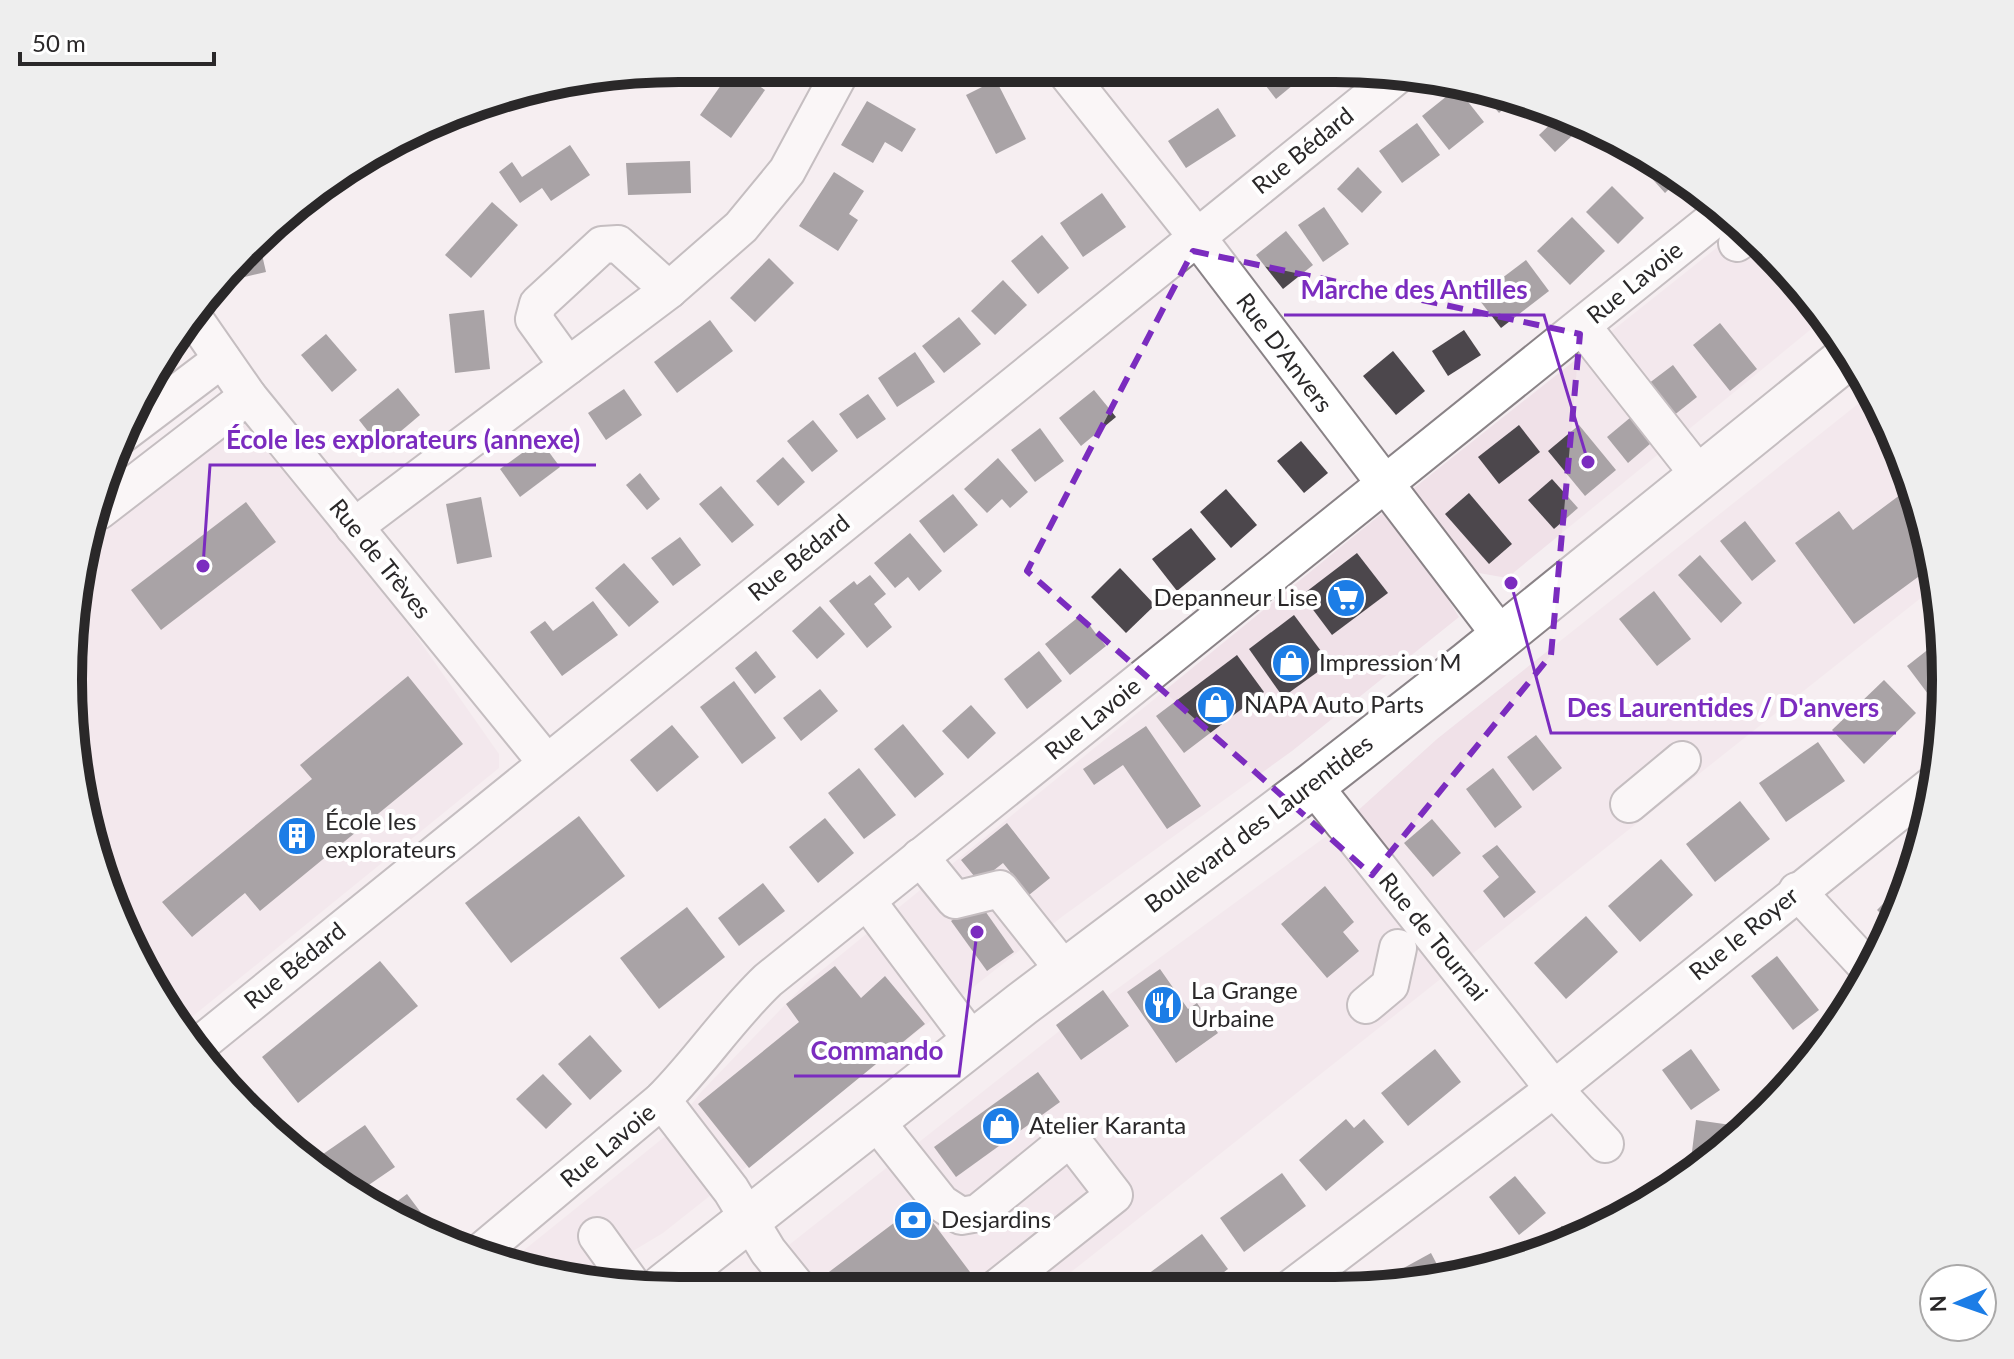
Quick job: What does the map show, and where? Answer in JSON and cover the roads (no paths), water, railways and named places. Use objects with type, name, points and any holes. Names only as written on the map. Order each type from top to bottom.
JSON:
[{"type":"main road","name":"Boulevard des Laurentides","points":[[676,1277],[973,1042],[1313,785],[1502,637],[1840,363]]},
{"type":"street","points":[[354,527],[669,290],[741,227],[787,171],[835,82]]},
{"type":"street","name":"Rue D'Anvers","points":[[1074,82],[1197,237],[1385,485],[1464,563],[1502,637]]},
{"type":"street","name":"Rue Bédard","points":[[204,1041],[1386,84]]},
{"type":"street","name":"Rue Lavoie","points":[[488,1245],[662,1100],[751,996],[920,857],[1582,326],[1731,233]]},
{"type":"street","points":[[568,366],[534,319],[538,304],[602,245],[618,244],[669,290]]},
{"type":"street","name":"Rue de Trèves","points":[[199,325],[248,396],[546,762]]},
{"type":"street","points":[[1582,326],[1700,476]]},
{"type":"street","points":[[142,419],[222,359]]},
{"type":"street","points":[[109,503],[248,396]]},
{"type":"street","points":[[1629,804],[1682,760]]},
{"type":"street","name":"Rue de Tournai","points":[[1313,785],[1554,1089]]},
{"type":"street","name":"Rue le Royer","points":[[1320,1277],[1921,793]]},
{"type":"street","points":[[920,857],[955,900],[1000,889],[1065,971]]},
{"type":"street","points":[[1797,891],[1861,960]]},
{"type":"street","points":[[867,901],[973,1042]]},
{"type":"street","points":[[1366,1005],[1390,985],[1398,948]]},
{"type":"street","points":[[1554,1089],[1605,1144]]},
{"type":"street","points":[[662,1100],[731,1190],[768,1251],[789,1277]]},
{"type":"street","points":[[875,1120],[941,1203],[961,1216],[978,1213],[1070,1138],[1114,1195],[1011,1277]]},
{"type":"street","points":[[597,1236],[625,1274]]},
{"type":"place","name":"Marche des Antilles","points":[[1588,462]]},
{"type":"place","name":"École les explorateurs (annexe)","points":[[203,566]]},
{"type":"place","name":"Des Laurentides / D'anvers","points":[[1511,583]]},
{"type":"place","name":"Depanneur Lise","points":[[1346,598]]},
{"type":"place","name":"Impression M","points":[[1291,663]]},
{"type":"place","name":"NAPA Auto Parts","points":[[1216,705]]},
{"type":"place","name":"École les explorateurs","points":[[297,836]]},
{"type":"place","name":"Commando","points":[[977,932]]},
{"type":"place","name":"La Grange Urbaine","points":[[1163,1005]]},
{"type":"place","name":"Atelier Karanta","points":[[1001,1126]]},
{"type":"place","name":"Desjardins","points":[[913,1220]]}]
